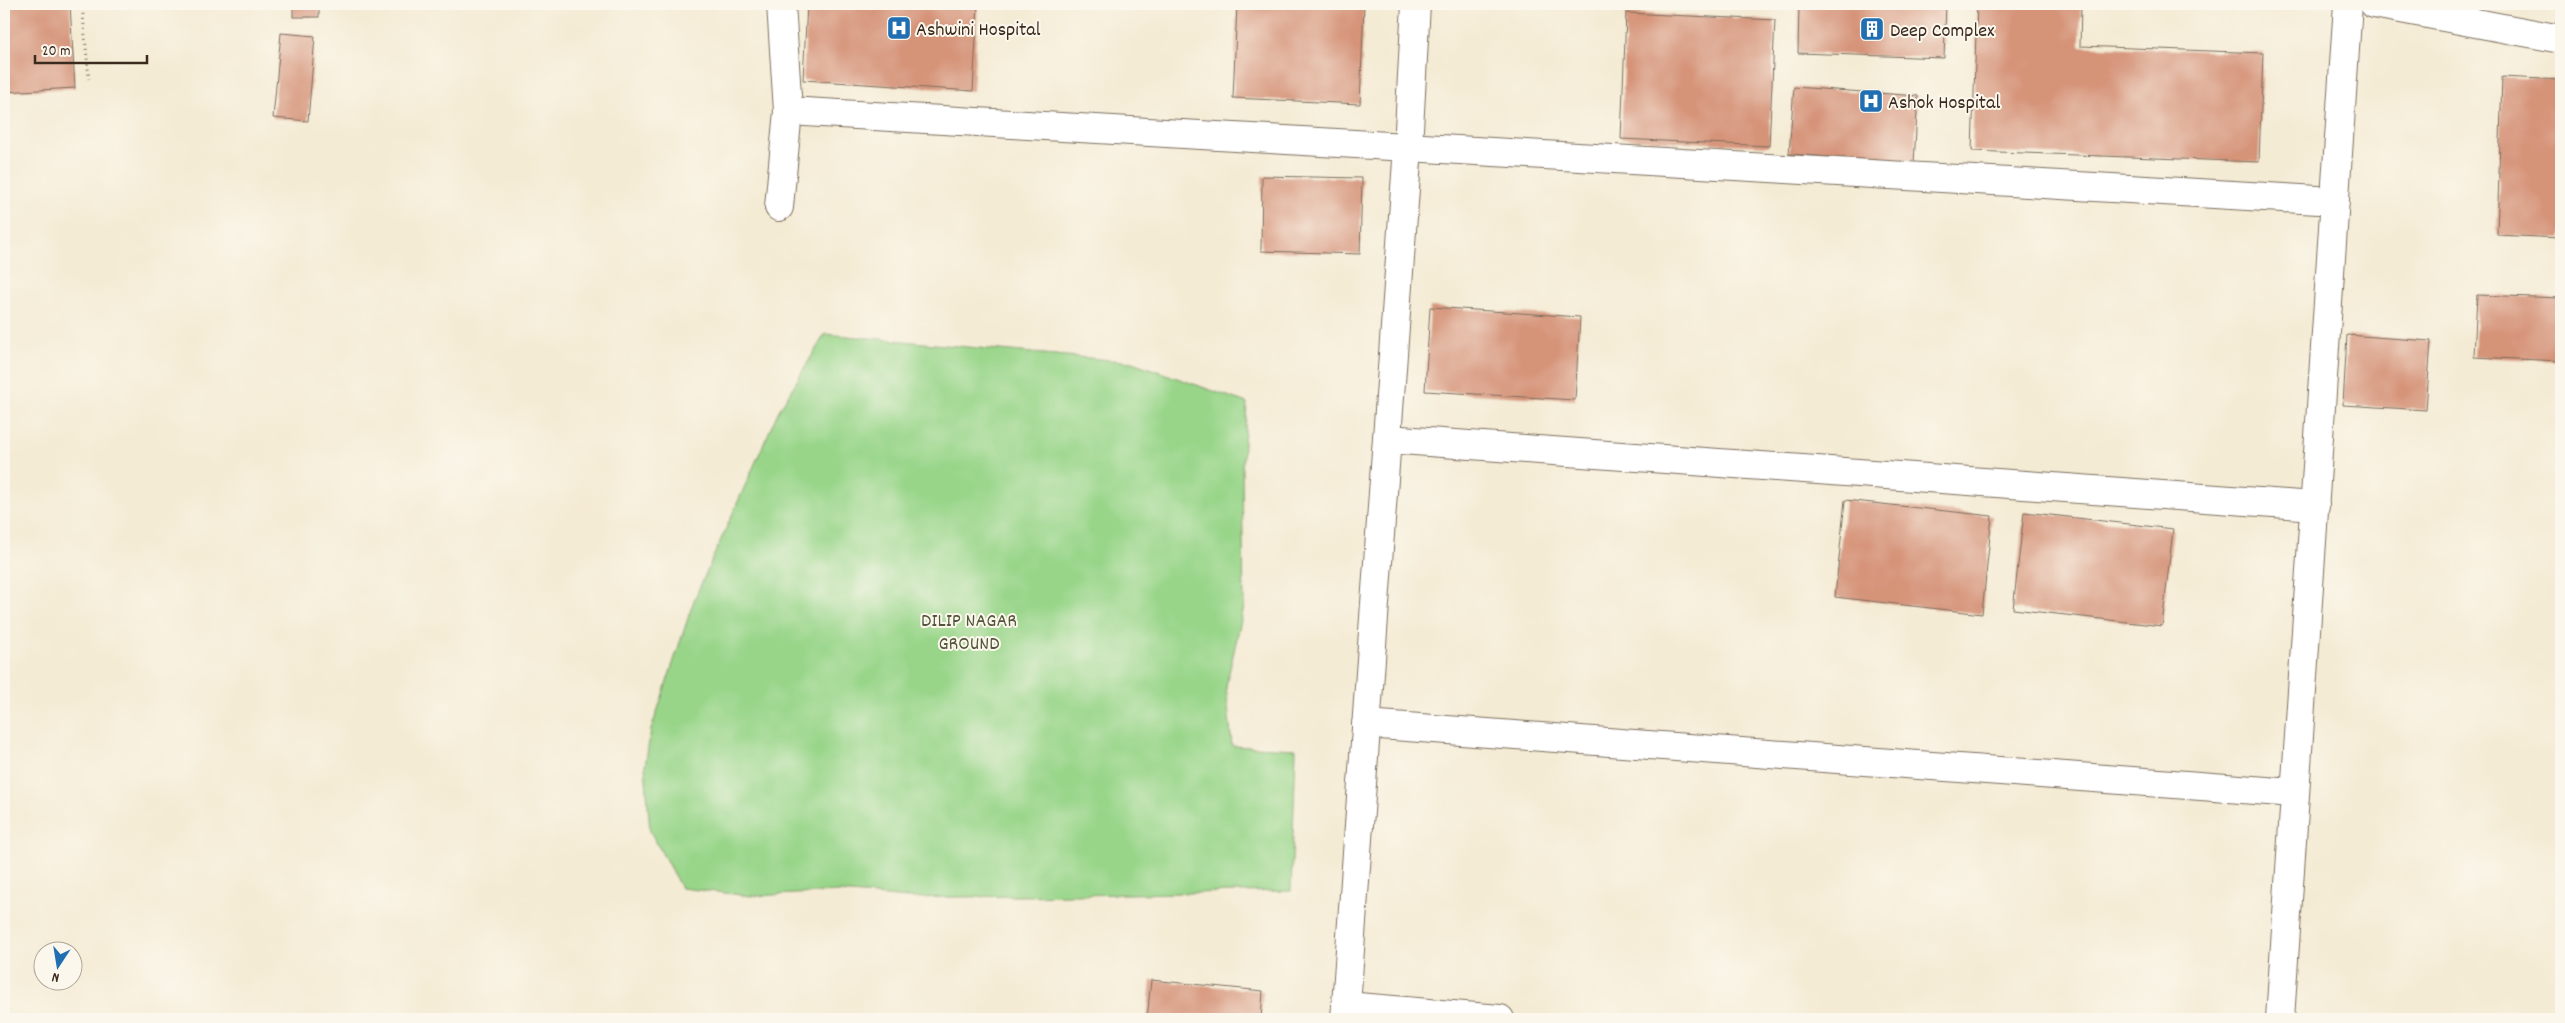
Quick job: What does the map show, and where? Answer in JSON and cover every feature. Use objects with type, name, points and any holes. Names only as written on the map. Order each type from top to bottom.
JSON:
[{"type":"street","points":[[779,207],[788,111],[781,4]]},
{"type":"street","points":[[1416,4],[1408,147],[1345,1013],[1500,1019]]},
{"type":"street","points":[[2280,1019],[2348,4]]},
{"type":"street","points":[[2374,4],[2561,39]]},
{"type":"street","points":[[788,111],[2335,201]]},
{"type":"street","points":[[1387,439],[2315,506]]},
{"type":"street","points":[[1366,724],[2295,793]]},
{"type":"path","points":[[82,4],[88,79]]},
{"type":"green space","name":"DILIP NAGAR GROUND","points":[[825,334],[1132,362],[1247,403],[1242,470],[1244,607],[1226,686],[1232,746],[1296,749],[1291,891],[909,898],[839,892],[751,896],[681,888],[650,831],[645,766],[651,730],[694,600],[778,412]]},
{"type":"building","points":[[4,4],[70,4],[75,88],[4,92]]},
{"type":"building","points":[[293,4],[319,4],[319,17],[293,17]]},
{"type":"building","points":[[807,4],[978,4],[973,91],[803,80]]},
{"type":"building","points":[[1237,4],[1364,4],[1360,104],[1233,98]]},
{"type":"building","name":"Deep Complex","points":[[1799,4],[1946,4],[1944,58],[1798,53]]},
{"type":"building","points":[[1977,4],[2081,4],[2080,46],[2263,53],[2259,162],[1972,151]]},
{"type":"building","points":[[1626,13],[1775,20],[1769,146],[1621,139]]},
{"type":"building","points":[[281,33],[315,36],[308,121],[273,118]]},
{"type":"building","points":[[2502,77],[2561,80],[2561,238],[2497,235]]},
{"type":"building","points":[[1794,87],[1918,96],[1914,163],[1789,154]]},
{"type":"building","points":[[1262,176],[1362,178],[1360,254],[1261,251]]},
{"type":"building","points":[[2477,295],[2561,298],[2561,361],[2474,357]]},
{"type":"building","points":[[1430,307],[1580,317],[1575,400],[1425,391]]},
{"type":"building","points":[[2347,335],[2431,341],[2426,410],[2343,405]]},
{"type":"building","points":[[1845,500],[1992,516],[1982,614],[1835,597]]},
{"type":"building","points":[[2024,512],[2173,529],[2162,626],[2013,609]]},
{"type":"building","points":[[1151,980],[1263,991],[1261,1019],[1147,1019]]},
{"type":"place","name":"Ashwini Hospital","points":[[899,28]]},
{"type":"place","name":"Deep Complex","points":[[1872,29]]},
{"type":"place","name":"Ashok Hospital","points":[[1871,101]]}]
